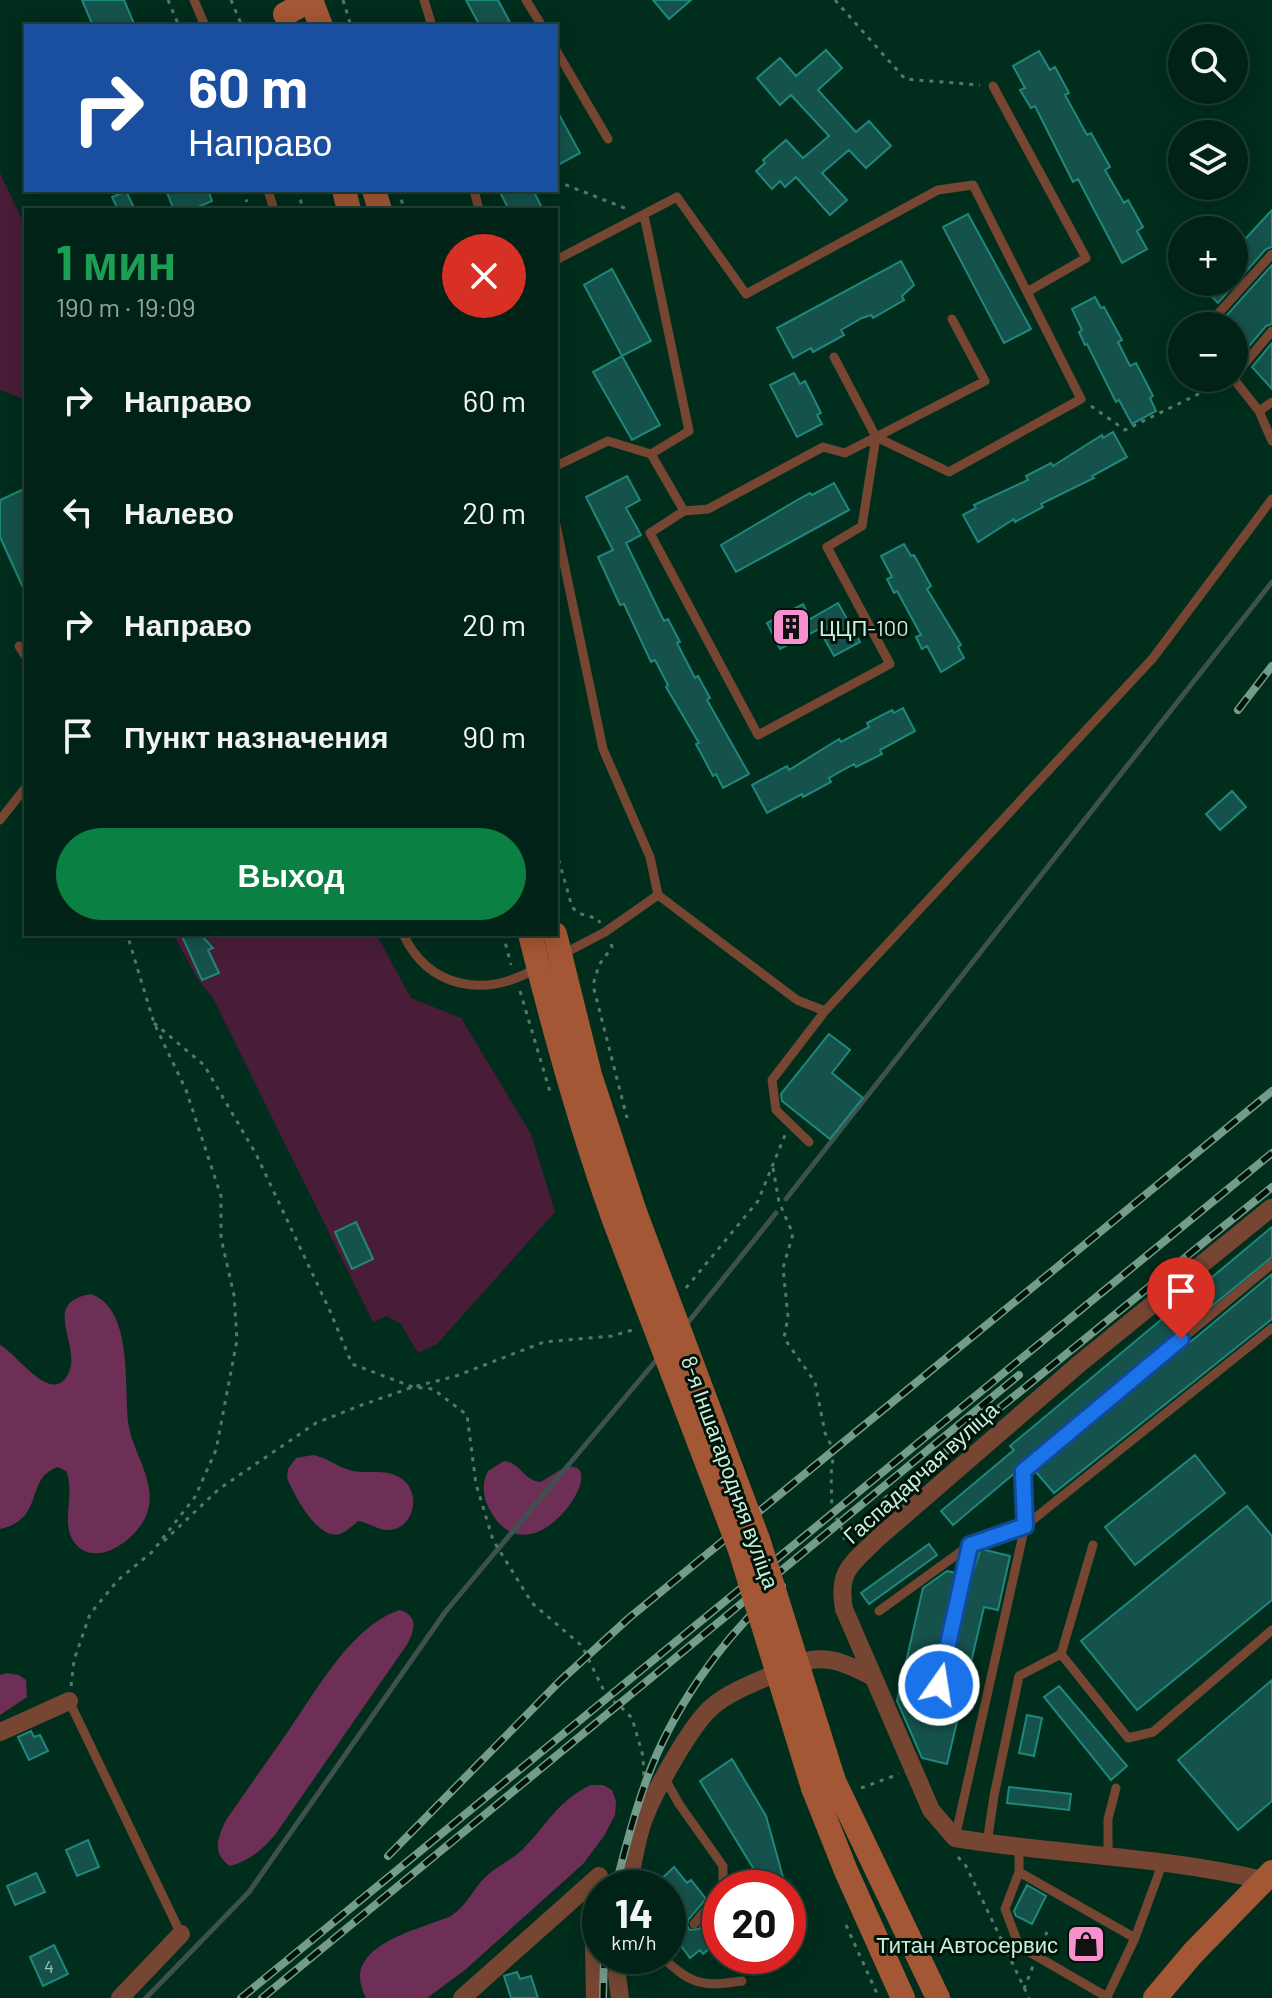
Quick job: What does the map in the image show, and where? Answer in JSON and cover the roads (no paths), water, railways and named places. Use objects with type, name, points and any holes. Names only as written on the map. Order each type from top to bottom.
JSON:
[{"type":"main road","points":[[284,13],[311,0],[320,24]]},
{"type":"main road","name":"8-я Іншагародняя вуліца","points":[[530,936],[579,1118],[625,1216]]},
{"type":"main road","points":[[538,967],[558,945]]},
{"type":"main road","name":"8-я Іншагародняя вуліца","points":[[558,945],[625,1216],[740,1550],[833,1786],[938,1998]]},
{"type":"main road","name":"8-я Іншагародняя вуліца","points":[[833,1786],[846,1871],[903,1998]]},
{"type":"main road","points":[[1155,1998],[1193,1953],[1267,1876]]},
{"type":"street","name":"Гаспадарчая вуліца","points":[[956,1847],[931,1810],[844,1609],[840,1587],[848,1568],[878,1538],[1079,1364],[1271,1208]]},
{"type":"street","points":[[632,1870],[644,1817],[691,1731],[711,1707],[791,1665],[820,1657],[845,1662],[871,1676]]},
{"type":"street","points":[[0,1732],[69,1701]]},
{"type":"street","points":[[956,1847],[987,1843],[1267,1876]]},
{"type":"street","points":[[462,1998],[599,1876],[594,1945],[595,1998]]},
{"type":"street","points":[[120,1998],[181,1934]]},
{"type":"street","points":[[617,1974],[620,1998]]},
{"type":"lane","points":[[194,0],[204,24]]},
{"type":"lane","points":[[424,0],[431,24]]},
{"type":"lane","points":[[526,0],[541,24]]},
{"type":"lane","points":[[558,53],[608,139]]},
{"type":"lane","points":[[993,86],[1086,258],[1027,292]]},
{"type":"lane","points":[[558,259],[677,197],[746,294],[938,190],[973,185],[1081,399],[949,472],[876,437]]},
{"type":"lane","points":[[644,215],[689,431],[651,454]]},
{"type":"lane","points":[[1220,312],[1272,254]]},
{"type":"lane","points":[[834,357],[876,437],[862,526],[827,547],[890,664],[758,735],[650,533],[684,511],[708,509],[823,447],[845,453],[876,437],[985,381],[952,319]]},
{"type":"lane","points":[[1248,359],[1272,331]]},
{"type":"lane","points":[[1244,392],[1259,411],[1272,441]]},
{"type":"lane","points":[[1259,411],[1272,402]]},
{"type":"lane","points":[[558,465],[608,441],[651,454],[684,511]]},
{"type":"lane","points":[[809,1142],[776,1110],[772,1080],[825,1011],[1153,658],[1272,499]]},
{"type":"lane","points":[[558,533],[603,749],[650,857],[658,895],[797,1000],[825,1011]]},
{"type":"lane","points":[[19,646],[24,654]]},
{"type":"lane","points":[[0,820],[24,790]]},
{"type":"lane","points":[[558,945],[605,932],[658,895]]},
{"type":"lane","points":[[404,936],[419,961],[428,969],[456,982],[482,985],[517,979],[538,967]]},
{"type":"lane","points":[[956,1847],[1025,1526],[1023,1471],[1272,1264]]},
{"type":"lane","points":[[879,1611],[970,1545],[1025,1526],[1272,1328]]},
{"type":"lane","points":[[932,1713],[970,1545]]},
{"type":"lane","points":[[987,1843],[1019,1676],[1061,1654],[1093,1545]]},
{"type":"lane","points":[[1061,1654],[1128,1738],[1153,1732],[1272,1630]]},
{"type":"lane","points":[[69,1701],[181,1934]]},
{"type":"lane","points":[[665,1779],[724,1870]]},
{"type":"lane","points":[[1108,1856],[1108,1819],[1116,1788]]},
{"type":"lane","points":[[1019,1847],[1019,1872],[1005,1909],[1019,1946],[1107,1997],[1135,1938],[1163,1862]]},
{"type":"lane","points":[[1019,1872],[1135,1938]]},
{"type":"lane","points":[[694,1924],[702,1914]]},
{"type":"lane","points":[[684,1974],[709,1986],[742,1981]]},
{"type":"waterway","points":[[786,1199],[1272,582]]},
{"type":"waterway","points":[[686,1325],[776,1213]]},
{"type":"waterway","points":[[146,1998],[249,1892],[446,1611],[659,1357]]},
{"type":"railway","points":[[1238,710],[1272,666]]},
{"type":"railway","points":[[388,1856],[560,1681],[629,1618],[1272,1091]]},
{"type":"railway","points":[[241,1998],[1272,1153]]},
{"type":"railway","points":[[884,1502],[1272,1187]]},
{"type":"railway","points":[[262,1998],[1019,1375]]},
{"type":"railway","points":[[620,1870],[655,1759],[683,1705],[719,1652],[782,1586]]},
{"type":"railway","points":[[603,1998],[604,1974]]},
{"type":"place","name":"ЦЦП-100","points":[[791,627]]},
{"type":"place","name":"Титан Автосервис","points":[[1086,1944]]}]
